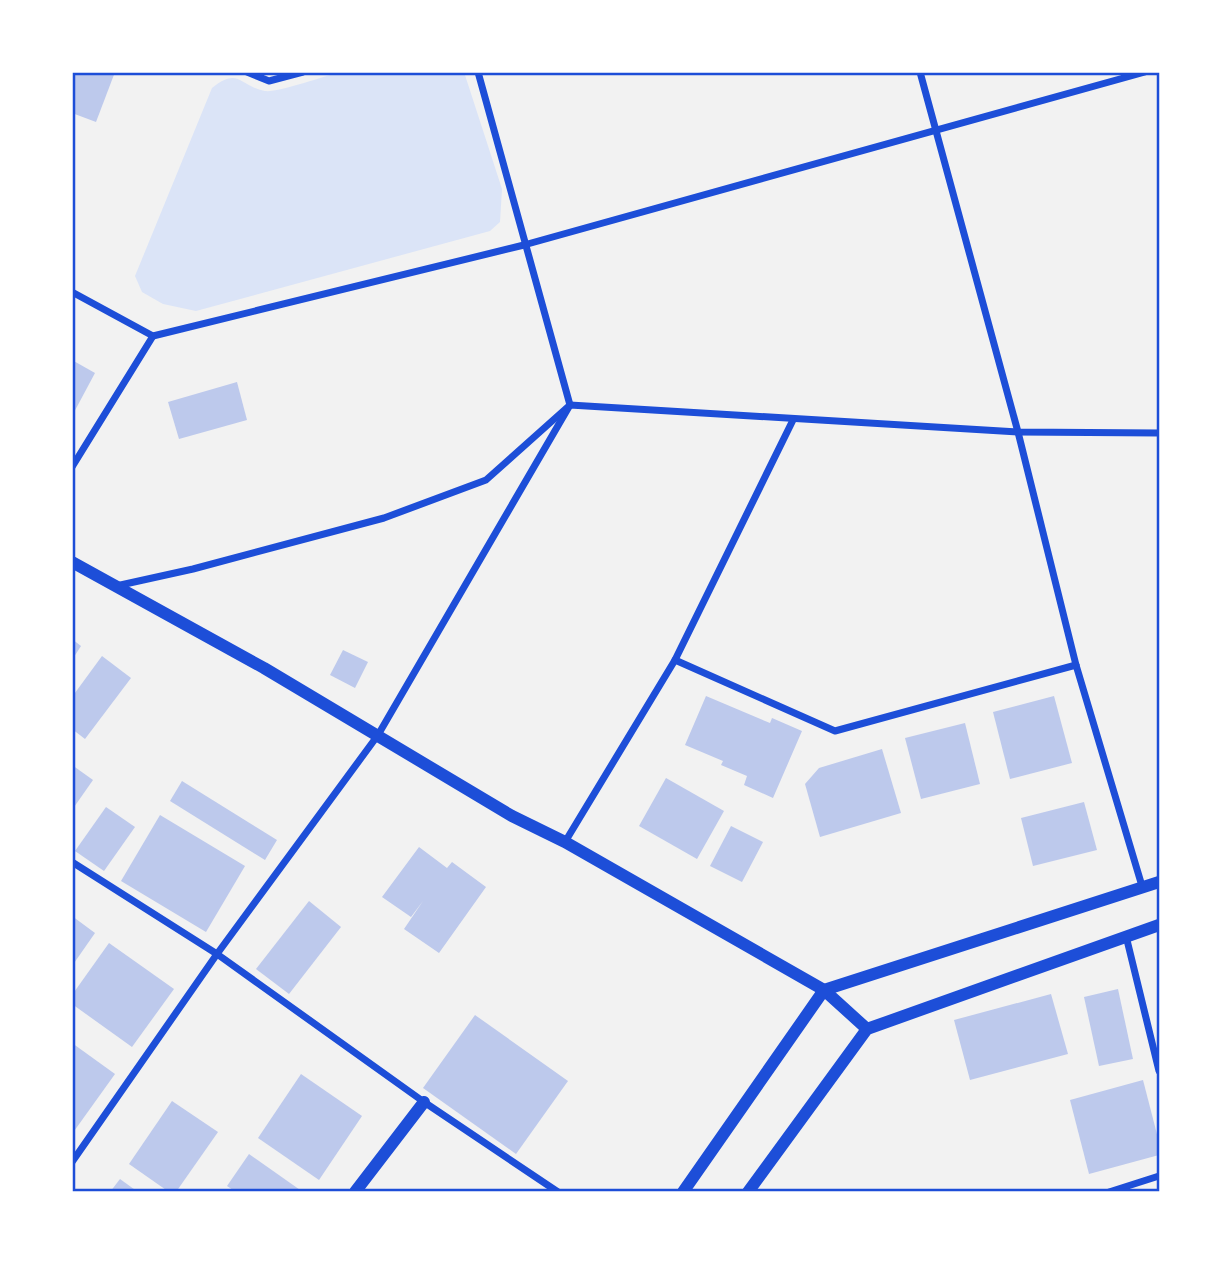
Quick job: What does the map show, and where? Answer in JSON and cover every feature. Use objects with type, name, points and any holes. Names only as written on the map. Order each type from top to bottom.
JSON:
[{"type":"street","points":[[247,72],[269,81],[303,72]]},
{"type":"street","points":[[72,1162],[217,954],[378,735],[570,405],[478,72]]},
{"type":"street","points":[[920,72],[1018,432],[1076,665],[1142,887]]},
{"type":"street","points":[[72,292],[153,336],[524,245],[1146,72]]},
{"type":"street","points":[[72,467],[153,336]]},
{"type":"street","points":[[115,586],[193,569],[384,517],[486,480],[570,405],[1018,432],[1159,433]]},
{"type":"street","points":[[565,842],[675,660],[793,420]]},
{"type":"street","points":[[72,562],[264,668],[512,816],[565,842],[824,990],[867,1029]]},
{"type":"street","points":[[675,660],[835,730],[1076,665]]},
{"type":"street","points":[[72,862],[217,954],[424,1102],[558,1192]]},
{"type":"street","points":[[682,1192],[824,990],[1159,881]]},
{"type":"street","points":[[748,1192],[867,1029],[1159,925]]},
{"type":"street","points":[[1126,935],[1159,1071]]},
{"type":"street","points":[[355,1192],[424,1102]]},
{"type":"street","points":[[1109,1192],[1159,1176]]},
{"type":"shaded area","points":[[340,72],[464,72],[502,189],[500,222],[490,231],[196,311],[163,304],[142,292],[135,276],[212,88],[228,78],[234,78],[256,89],[271,91]]},
{"type":"building","points":[[76,72],[115,72],[96,122],[72,113],[72,83]]},
{"type":"building","points":[[72,360],[95,373],[72,416]]},
{"type":"building","points":[[237,382],[247,420],[179,439],[168,402]]},
{"type":"building","points":[[72,639],[81,646],[72,660]]},
{"type":"building","points":[[343,650],[368,662],[355,688],[330,675]]},
{"type":"building","points":[[102,656],[131,678],[85,739],[72,729],[72,697]]},
{"type":"building","points":[[706,696],[770,723],[772,718],[802,731],[773,798],[744,785],[747,776],[721,765],[723,761],[685,745]]},
{"type":"building","points":[[1054,696],[1072,763],[1010,779],[993,712]]},
{"type":"building","points":[[965,723],[980,784],[921,799],[905,738]]},
{"type":"building","points":[[882,749],[901,813],[820,837],[805,784],[819,768]]},
{"type":"building","points":[[72,765],[93,780],[72,810]]},
{"type":"building","points":[[666,778],[724,811],[697,859],[639,826]]},
{"type":"building","points":[[182,781],[277,840],[265,860],[170,801]]},
{"type":"building","points":[[1084,802],[1097,850],[1033,866],[1021,818]]},
{"type":"building","points":[[106,807],[135,827],[104,871],[75,851]]},
{"type":"building","points":[[160,815],[245,866],[206,932],[121,881]]},
{"type":"building","points":[[731,826],[763,842],[742,882],[710,866]]},
{"type":"building","points":[[419,847],[447,868],[452,862],[486,887],[439,953],[404,929],[423,901],[411,917],[382,897]]},
{"type":"building","points":[[309,901],[341,927],[289,994],[256,969]]},
{"type":"building","points":[[72,916],[95,933],[72,966]]},
{"type":"building","points":[[109,943],[174,989],[132,1047],[72,1004],[72,995]]},
{"type":"building","points":[[1118,989],[1133,1059],[1099,1066],[1084,997]]},
{"type":"building","points":[[1051,994],[1068,1054],[970,1080],[954,1020]]},
{"type":"building","points":[[475,1015],[568,1081],[516,1154],[423,1088]]},
{"type":"building","points":[[72,1043],[115,1074],[72,1134]]},
{"type":"building","points":[[301,1074],[362,1116],[319,1180],[258,1138]]},
{"type":"building","points":[[1143,1080],[1159,1142],[1159,1155],[1089,1174],[1070,1100]]},
{"type":"building","points":[[172,1101],[218,1132],[176,1192],[169,1192],[129,1164]]},
{"type":"building","points":[[249,1154],[303,1192],[236,1192],[227,1186]]},
{"type":"building","points":[[120,1179],[138,1192],[110,1192]]}]
